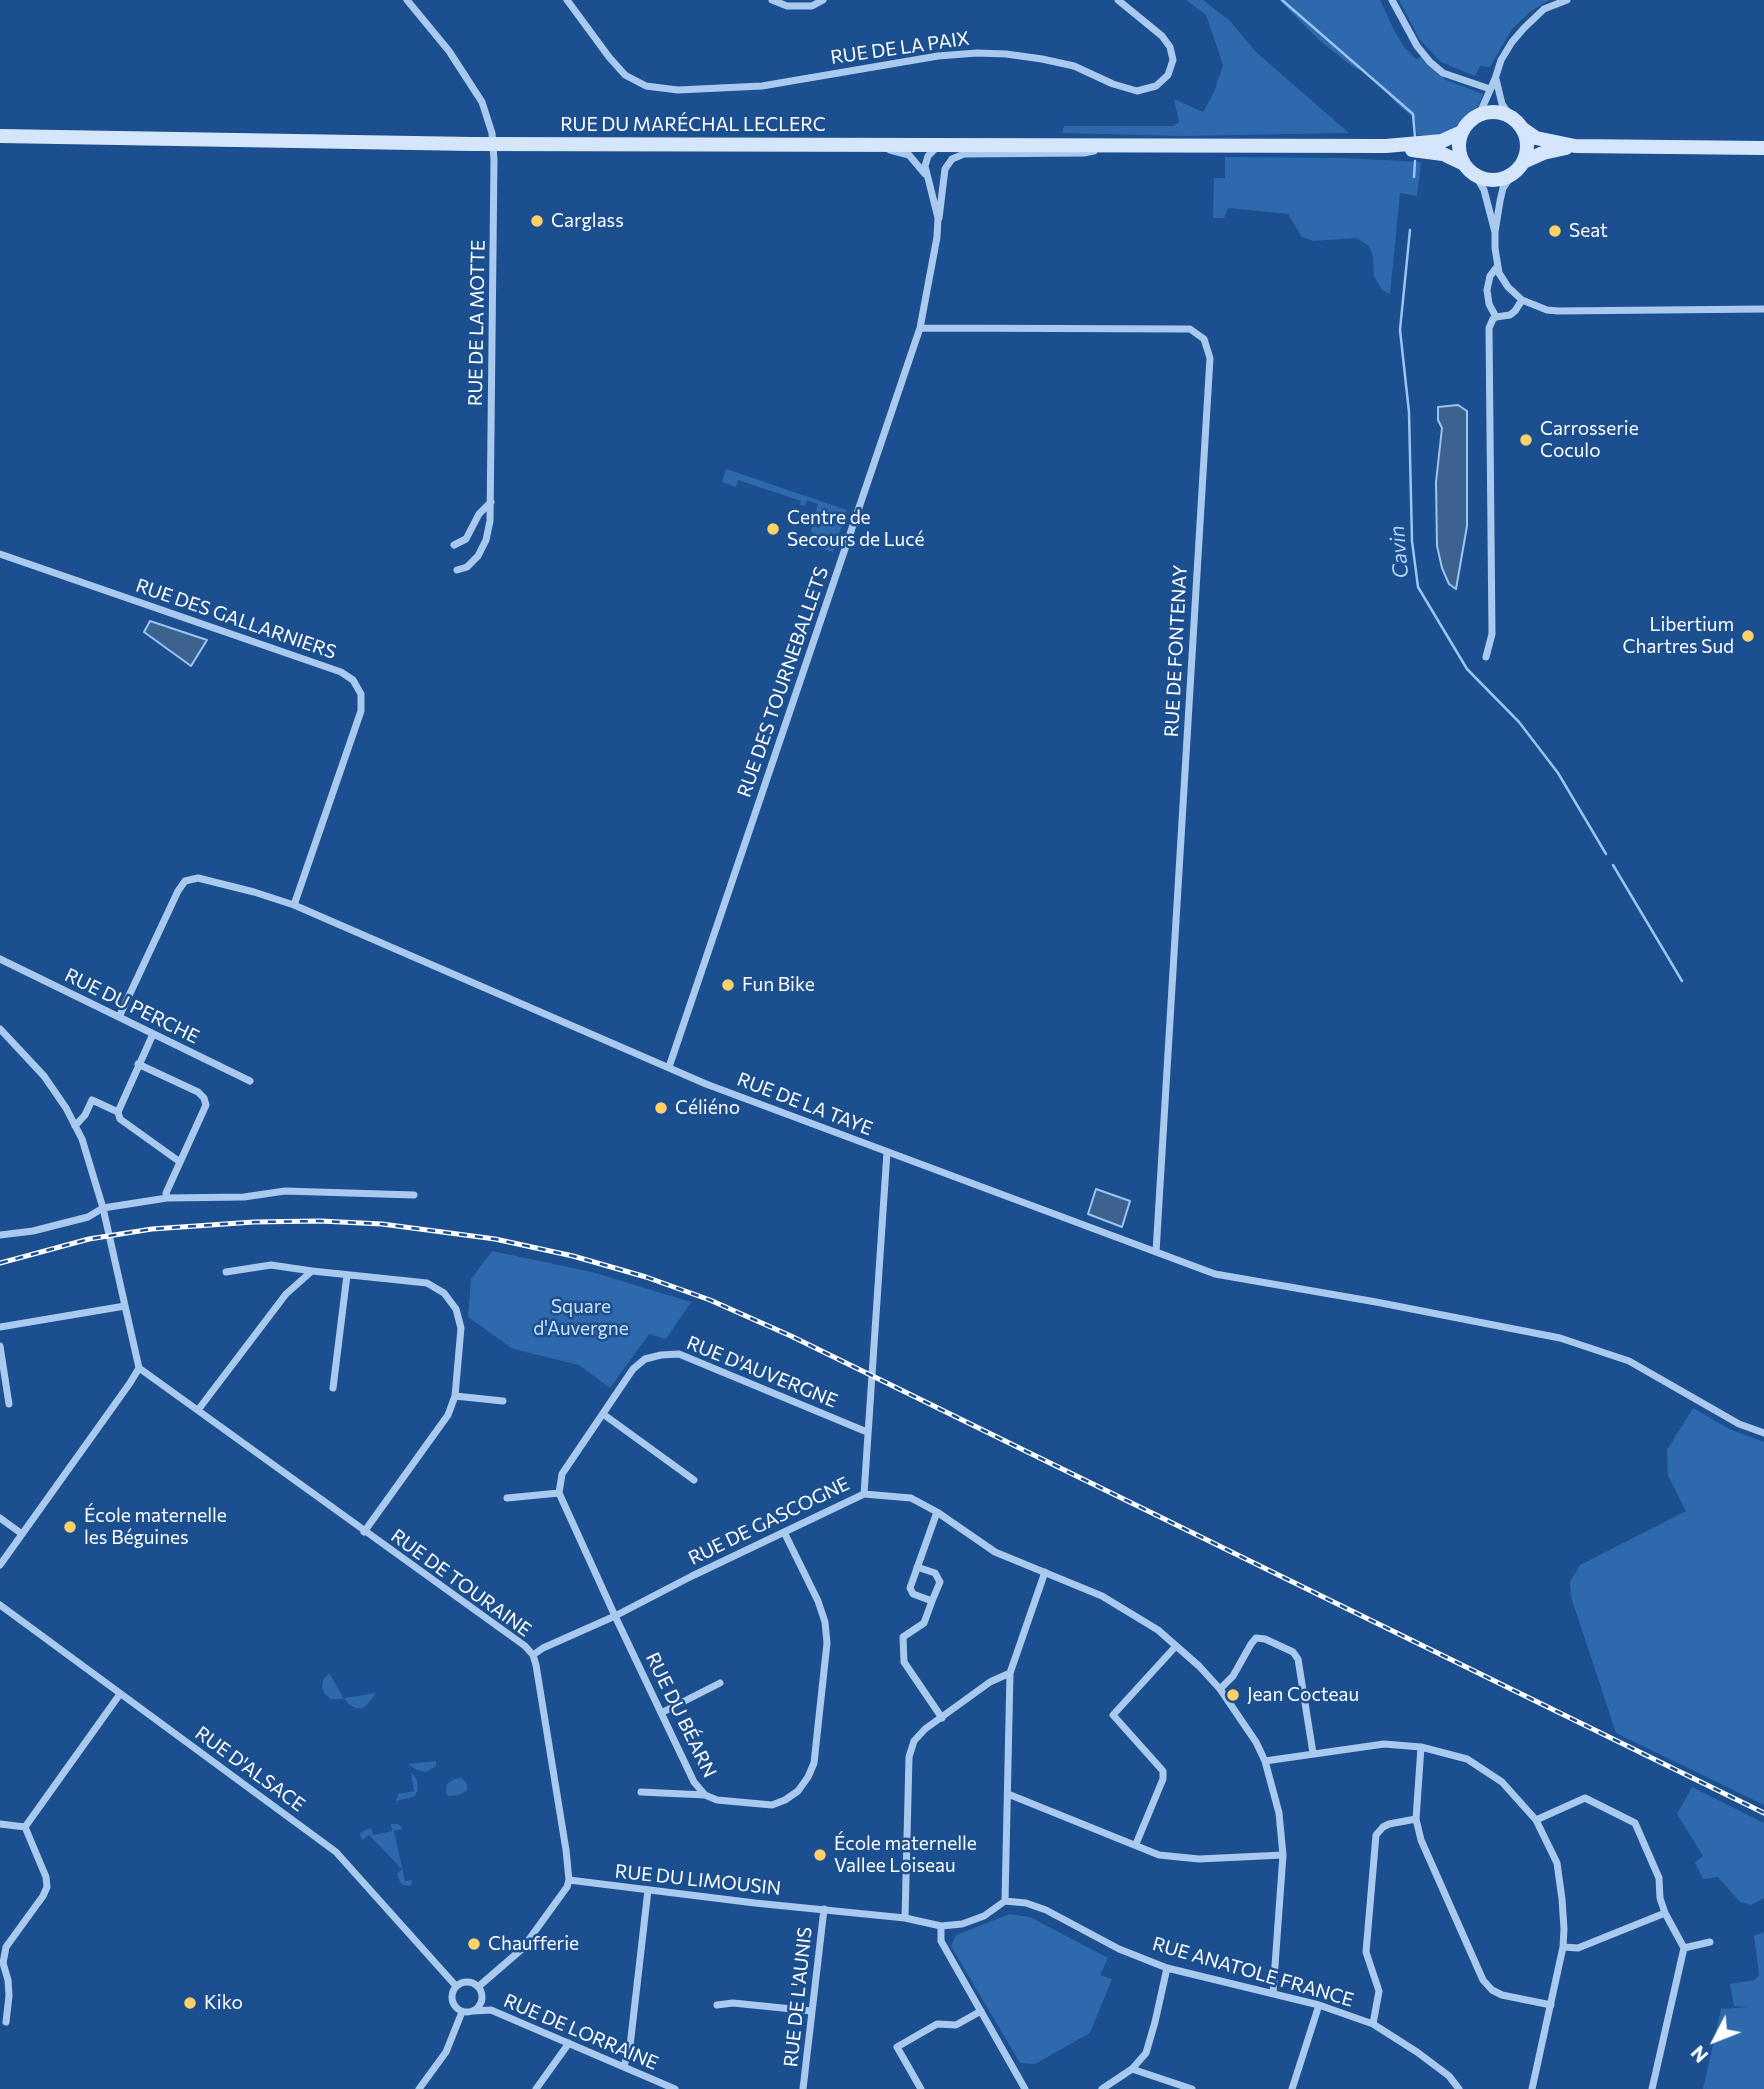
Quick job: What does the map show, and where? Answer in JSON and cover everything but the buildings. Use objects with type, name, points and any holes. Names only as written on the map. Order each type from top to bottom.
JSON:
[{"type":"main road","points":[[1523,130],[1527,149],[1523,162],[1511,176],[1489,181],[1469,172],[1462,163],[1458,151],[1462,132],[1471,119],[1493,112],[1511,117],[1523,130],[1536,138],[1574,146],[1764,148]]},
{"type":"main road","name":"RUE DU MARÉCHAL LECLERC","points":[[0,136],[493,144],[1386,146],[1442,141],[1462,132]]},
{"type":"main road","name":"RUE DU MARÉCHAL LECLERC","points":[[1386,146],[1443,154],[1462,163]]},
{"type":"main road","points":[[1523,162],[1543,153],[1574,146]]},
{"type":"street","name":"RUE DE LA MOTTE","points":[[407,0],[449,51],[482,102],[493,144],[490,521],[478,556],[467,567],[457,570]]},
{"type":"street","name":"RUE DE LA PAIX","points":[[567,0],[625,75],[656,88],[678,90],[762,86],[938,55],[977,53],[1006,54],[1074,66],[1113,84],[1137,91],[1156,86],[1168,75],[1173,60],[1170,47],[1162,36],[1118,0]]},
{"type":"street","points":[[772,0],[787,6],[812,6],[823,0]]},
{"type":"street","points":[[1392,0],[1430,62],[1443,73],[1490,89]]},
{"type":"street","points":[[1479,115],[1501,60],[1524,28],[1544,9],[1567,0]]},
{"type":"street","points":[[1495,79],[1502,104],[1511,117]]},
{"type":"street","points":[[938,218],[945,169],[952,159],[964,154],[1084,153],[1130,145]]},
{"type":"street","points":[[876,146],[909,155],[926,176]]},
{"type":"street","points":[[926,176],[926,159],[937,147]]},
{"type":"street","name":"RUE DES TOURNEBALLETS","points":[[669,1067],[920,328],[938,218],[926,176]]},
{"type":"street","points":[[1476,176],[1484,190],[1495,232],[1497,267],[1503,280],[1522,300],[1547,310],[1559,311],[1764,309]]},
{"type":"street","points":[[1495,232],[1503,188],[1511,176]]},
{"type":"street","points":[[1496,317],[1489,304],[1488,290],[1490,276],[1497,267]]},
{"type":"street","points":[[1486,657],[1492,634],[1489,328],[1493,319],[1510,315],[1522,300]]},
{"type":"street","name":"RUE DE FONTENAY","points":[[920,328],[1190,329],[1204,339],[1210,358],[1156,1252]]},
{"type":"street","points":[[454,545],[466,539],[479,514],[491,502]]},
{"type":"street","name":"RUE DES GALLARNIERS","points":[[0,555],[341,672],[353,680],[361,694],[361,711],[294,905]]},
{"type":"street","name":"RUE DE LA TAYE","points":[[119,1017],[185,881],[198,878],[254,892],[294,905],[706,1084],[1215,1274],[1560,1338],[1629,1361],[1739,1424],[1764,1433]]},
{"type":"street","name":"RUE DU PERCHE","points":[[0,959],[250,1081]]},
{"type":"street","points":[[0,1029],[44,1076],[66,1108],[82,1139],[103,1208],[139,1368],[0,1564]]},
{"type":"street","points":[[153,1034],[118,1112],[120,1119],[180,1162]]},
{"type":"street","points":[[138,1064],[198,1092],[206,1105],[166,1193],[167,1198]]},
{"type":"street","points":[[75,1126],[85,1115],[92,1100],[118,1112]]},
{"type":"street","name":"RUE DE GASCOGNE","points":[[533,1654],[864,1494],[887,1152]]},
{"type":"street","points":[[0,1235],[33,1231],[88,1217],[103,1208],[167,1198],[244,1197],[285,1191],[414,1195]]},
{"type":"street","points":[[226,1272],[271,1265],[427,1283],[444,1293],[456,1309],[461,1328],[455,1396],[448,1415],[364,1532]]},
{"type":"street","points":[[198,1410],[286,1294],[312,1271]]},
{"type":"street","points":[[333,1388],[347,1275]]},
{"type":"street","points":[[0,1326],[125,1306]]},
{"type":"street","points":[[0,1346],[9,1404]]},
{"type":"street","name":"RUE D'AUVERGNE","points":[[559,1493],[562,1474],[633,1369],[645,1360],[661,1355],[679,1354],[867,1432]]},
{"type":"street","name":"RUE DE TOURAINE","points":[[139,1368],[533,1654],[569,1880]]},
{"type":"street","points":[[455,1396],[503,1401]]},
{"type":"street","points":[[603,1414],[694,1480]]},
{"type":"street","points":[[507,1497],[559,1493],[615,1616]]},
{"type":"street","points":[[864,1494],[911,1498],[937,1512],[995,1552],[1102,1596],[1158,1630],[1220,1689],[1256,1742],[1265,1761],[1279,1813],[1283,1855],[1273,1993]]},
{"type":"street","points":[[932,1601],[913,1594],[910,1588],[937,1512]]},
{"type":"street","points":[[0,1518],[22,1534]]},
{"type":"street","name":"RUE DU BÉARN","points":[[615,1616],[694,1782],[705,1795],[717,1800],[772,1805],[785,1800],[798,1791],[814,1763],[827,1643],[825,1622],[818,1601],[784,1532]]},
{"type":"street","points":[[917,1567],[935,1573],[940,1583],[924,1623],[904,1637],[904,1662],[942,1718]]},
{"type":"street","points":[[824,1909],[905,1918],[941,1926],[962,1924],[985,1916],[1005,1901],[1010,1673],[1045,1572]]},
{"type":"street","name":"RUE D'ALSACE","points":[[0,1605],[336,1852],[456,1986]]},
{"type":"street","points":[[1220,1689],[1233,1676],[1256,1639],[1265,1639],[1293,1652],[1298,1659],[1313,1753]]},
{"type":"street","points":[[1136,1844],[1163,1779],[1163,1771],[1112,1715],[1176,1646]]},
{"type":"street","points":[[905,1918],[909,1758],[914,1741],[925,1729],[990,1682],[1010,1673]]},
{"type":"street","points":[[661,1713],[720,1683]]},
{"type":"street","points":[[24,1827],[120,1694]]},
{"type":"street","points":[[1265,1761],[1384,1744],[1421,1746],[1467,1759],[1502,1782],[1536,1820],[1557,1863],[1562,1899],[1563,1947],[1532,2089]]},
{"type":"street","points":[[1421,1746],[1416,1819],[1421,1840],[1483,1980],[1492,1990],[1502,1995],[1551,2005]]},
{"type":"street","points":[[641,1792],[705,1795]]},
{"type":"street","points":[[1008,1794],[1159,1855],[1179,1858],[1283,1855]]},
{"type":"street","points":[[1536,1820],[1585,1798],[1634,1823],[1659,1878],[1660,1898],[1665,1913],[1684,1948],[1652,2089]]},
{"type":"street","points":[[1373,2024],[1379,1991],[1366,1952],[1376,1835],[1389,1824],[1416,1819]]},
{"type":"street","points":[[0,1824],[24,1827]]},
{"type":"street","points":[[6,2022],[9,1996],[3,1963],[6,1947],[47,1887],[46,1877],[24,1827]]},
{"type":"street","points":[[462,2012],[473,2011],[480,2004],[480,1991],[522,1949],[568,1887],[569,1880]]},
{"type":"street","name":"RUE DU LIMOUSIN","points":[[569,1880],[824,1909]]},
{"type":"street","points":[[624,2066],[629,2046],[648,1890]]},
{"type":"street","name":"RUE ANATOLE FRANCE","points":[[1005,1901],[1026,1903],[1046,1910],[1119,1948],[1167,1968],[1273,1993],[1373,2024],[1418,2052],[1460,2089]]},
{"type":"street","name":"RUE DE L'AUNIS","points":[[803,2089],[824,1909]]},
{"type":"street","points":[[1563,1947],[1578,1948],[1665,1913]]},
{"type":"street","points":[[941,1926],[941,1941],[1025,2089]]},
{"type":"street","points":[[1684,1948],[1710,1942]]},
{"type":"street","points":[[1102,2089],[1132,2069],[1146,2053],[1167,1968]]},
{"type":"street","points":[[462,2012],[452,2002],[452,1993],[456,1986],[467,1982],[480,1991],[491,2010]]},
{"type":"street","points":[[717,2005],[733,2003],[812,2011]]},
{"type":"street","points":[[1292,2089],[1319,2006]]},
{"type":"street","name":"RUE DE LORRAINE","points":[[473,2011],[491,2010],[676,2089]]},
{"type":"street","points":[[920,2089],[897,2048],[937,2024],[956,2025],[981,2011]]},
{"type":"street","points":[[419,2089],[446,2052],[462,2012]]},
{"type":"street","points":[[536,2089],[569,2043]]},
{"type":"street","points":[[1132,2069],[1192,2089]]},
{"type":"green space","points":[[1186,0],[1203,0],[1230,21],[1256,52],[1349,133],[1182,136],[1062,133],[1064,126],[1174,126],[1179,122],[1174,99],[1203,112],[1214,92],[1223,65],[1206,15]]},
{"type":"green space","points":[[1279,0],[1380,0],[1404,47],[1416,59],[1422,56],[1446,80],[1483,94],[1478,107],[1451,131],[1431,136],[1417,135],[1415,119],[1397,104],[1369,73],[1354,68],[1319,40]]},
{"type":"green space","points":[[1399,0],[1549,0],[1530,12],[1512,29],[1490,67],[1480,66],[1475,76],[1441,62],[1420,40]]},
{"type":"green space","points":[[1225,157],[1421,162],[1417,196],[1400,193],[1390,294],[1382,290],[1374,276],[1373,256],[1369,246],[1357,238],[1313,241],[1302,237],[1288,214],[1228,208],[1224,218],[1213,218],[1214,178],[1225,178]]},
{"type":"green space","points":[[726,469],[847,510],[833,552],[821,548],[811,530],[813,525],[819,528],[823,517],[815,514],[818,504],[807,500],[805,506],[800,505],[801,501],[738,480],[736,487],[722,482]]},
{"type":"green space","name":"Square d'Auvergne","points":[[492,1251],[592,1272],[691,1302],[666,1339],[649,1334],[610,1388],[579,1365],[513,1349],[468,1317],[471,1279]]},
{"type":"green space","points":[[1693,1408],[1729,1429],[1764,1442],[1764,1805],[1616,1733],[1571,1597],[1570,1582],[1580,1565],[1686,1511],[1668,1476],[1667,1450]]},
{"type":"green space","points":[[329,1673],[343,1699],[331,1699],[325,1694],[322,1688],[323,1680]]},
{"type":"green space","points":[[376,1693],[362,1708],[355,1708],[344,1698]]},
{"type":"green space","points":[[436,1761],[436,1766],[426,1772],[408,1764]]},
{"type":"green space","points":[[411,1772],[417,1780],[418,1789],[415,1796],[396,1801],[398,1794],[414,1791]]},
{"type":"green space","points":[[462,1778],[467,1784],[467,1791],[449,1796],[446,1793],[447,1784]]},
{"type":"green space","points":[[1692,1787],[1764,1823],[1764,1898],[1751,1905],[1740,1902],[1718,1877],[1703,1879],[1695,1863],[1703,1856],[1677,1814]]},
{"type":"green space","points":[[391,1824],[398,1824],[402,1829],[394,1831],[405,1881],[412,1880],[411,1886],[400,1882],[397,1874],[402,1869],[369,1835],[362,1840],[360,1834],[371,1828],[373,1835],[392,1831]]},
{"type":"green space","points":[[1010,1914],[1030,1917],[1108,1958],[1100,1975],[1112,1979],[1090,2033],[1035,2064],[1020,2063],[951,1946],[956,1935]]},
{"type":"green space","points":[[1764,1932],[1764,2089],[1703,2089],[1721,2009],[1750,2007],[1734,2006],[1730,1984],[1755,1980],[1759,1975],[1754,1936]]},
{"type":"shaded area","points":[[1458,405],[1467,411],[1467,526],[1456,589],[1449,584],[1437,546],[1436,482],[1442,428],[1438,420],[1438,407]]},
{"type":"shaded area","points":[[150,621],[207,640],[191,666],[144,632]]},
{"type":"shaded area","points":[[1096,1189],[1130,1201],[1122,1227],[1088,1214]]},
{"type":"waterway","points":[[1282,0],[1413,114],[1415,137]]},
{"type":"waterway","name":"Cavin","points":[[1414,177],[1415,161]]},
{"type":"waterway","name":"Cavin","points":[[1410,230],[1400,330],[1409,412],[1412,541],[1418,587],[1467,669],[1519,722],[1558,773],[1606,854]]},
{"type":"waterway","name":"Cavin","points":[[1613,865],[1682,981]]},
{"type":"railway","points":[[0,1263],[89,1239],[152,1229],[254,1222],[320,1221],[382,1224],[495,1239],[573,1256],[646,1277],[710,1300],[791,1336],[1764,1813]]},
{"type":"place","name":"Carglass","points":[[537,221]]},
{"type":"place","name":"Seat","points":[[1555,231]]},
{"type":"place","name":"Carrosserie Coculo","points":[[1526,440]]},
{"type":"place","name":"Centre de Secours de Lucé","points":[[773,529]]},
{"type":"place","name":"Libertium Chartres Sud","points":[[1748,636]]},
{"type":"place","name":"Fun Bike","points":[[728,985]]},
{"type":"place","name":"Céliéno","points":[[661,1108]]},
{"type":"place","name":"École maternelle les Béguines","points":[[70,1527]]},
{"type":"place","name":"Jean Cocteau","points":[[1233,1695]]},
{"type":"place","name":"École maternelle Vallee Loiseau","points":[[820,1855]]},
{"type":"place","name":"Chaufferie","points":[[474,1944]]},
{"type":"place","name":"Kiko","points":[[190,2003]]}]
